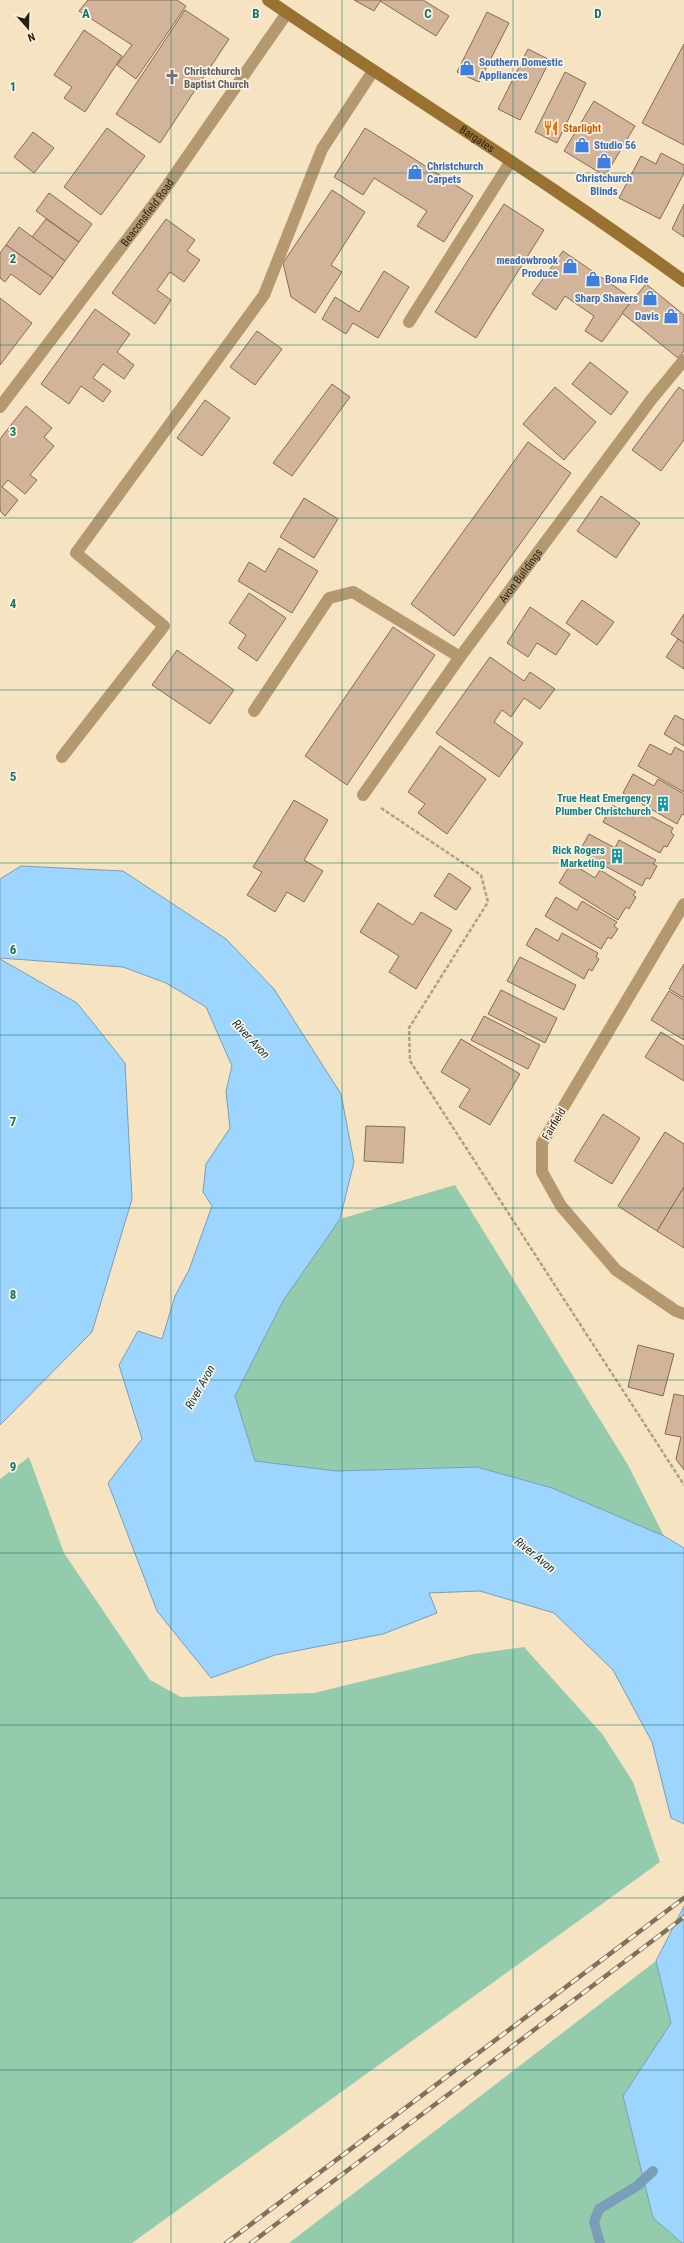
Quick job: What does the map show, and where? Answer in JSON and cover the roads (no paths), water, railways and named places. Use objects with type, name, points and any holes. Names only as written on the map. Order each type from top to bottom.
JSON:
[{"type":"main road","name":"Bargates","points":[[268,0],[637,246],[684,281]]},
{"type":"street","name":"Beaconsfield Road","points":[[0,407],[160,196],[287,13]]},
{"type":"street","points":[[62,757],[164,626],[76,552],[264,295],[322,149],[373,70]]},
{"type":"street","points":[[409,322],[511,161]]},
{"type":"street","name":"Avon Buildings","points":[[363,795],[460,657],[651,400],[684,360]]},
{"type":"street","points":[[254,711],[329,598],[353,592],[460,657]]},
{"type":"street","name":"Fairfield","points":[[684,904],[542,1143],[542,1172],[561,1206],[616,1270],[676,1311],[684,1314]]},
{"type":"water","name":"River Avon","points":[[21,866],[123,871],[226,939],[274,989],[341,1094],[354,1162],[340,1219],[283,1301],[235,1396],[255,1461],[336,1471],[477,1467],[552,1488],[664,1536],[684,1548],[684,1824],[671,1818],[652,1742],[613,1670],[554,1613],[480,1591],[429,1593],[437,1613],[383,1634],[275,1655],[211,1678],[157,1611],[108,1483],[142,1439],[119,1365],[138,1331],[162,1339],[175,1296],[189,1270],[212,1206],[203,1192],[206,1164],[230,1128],[226,1091],[232,1066],[206,1007],[166,983],[123,967],[0,958],[0,879]]},
{"type":"water","points":[[0,959],[77,1003],[125,1063],[132,1199],[92,1332],[0,1425]]},
{"type":"water","points":[[684,1906],[684,2243],[682,2243],[653,2218],[623,2096],[671,2023],[656,1961]]},
{"type":"waterway","points":[[600,2243],[594,2222],[599,2209],[637,2186],[653,2171]]},
{"type":"railway","points":[[226,2243],[684,1898]]},
{"type":"railway","points":[[251,2243],[684,1917]]},
{"type":"place","name":"Southern Domestic Appliances","points":[[467,68]]},
{"type":"place","name":"Christchurch Baptist Church","points":[[172,77]]},
{"type":"place","name":"Starlight","points":[[551,128]]},
{"type":"place","name":"Studio 56","points":[[582,145]]},
{"type":"place","name":"Christchurch Blinds","points":[[604,161]]},
{"type":"place","name":"Christchurch Carpets","points":[[415,172]]},
{"type":"place","name":"meadowbrook Produce","points":[[570,266]]},
{"type":"place","name":"Bona Fide","points":[[593,279]]},
{"type":"place","name":"Sharp Shavers","points":[[650,298]]},
{"type":"place","name":"Davis","points":[[671,316]]},
{"type":"place","name":"True Heat Emergency Plumber Christchurch","points":[[663,804]]},
{"type":"place","name":"Rick Rogers Marketing","points":[[617,856]]}]
